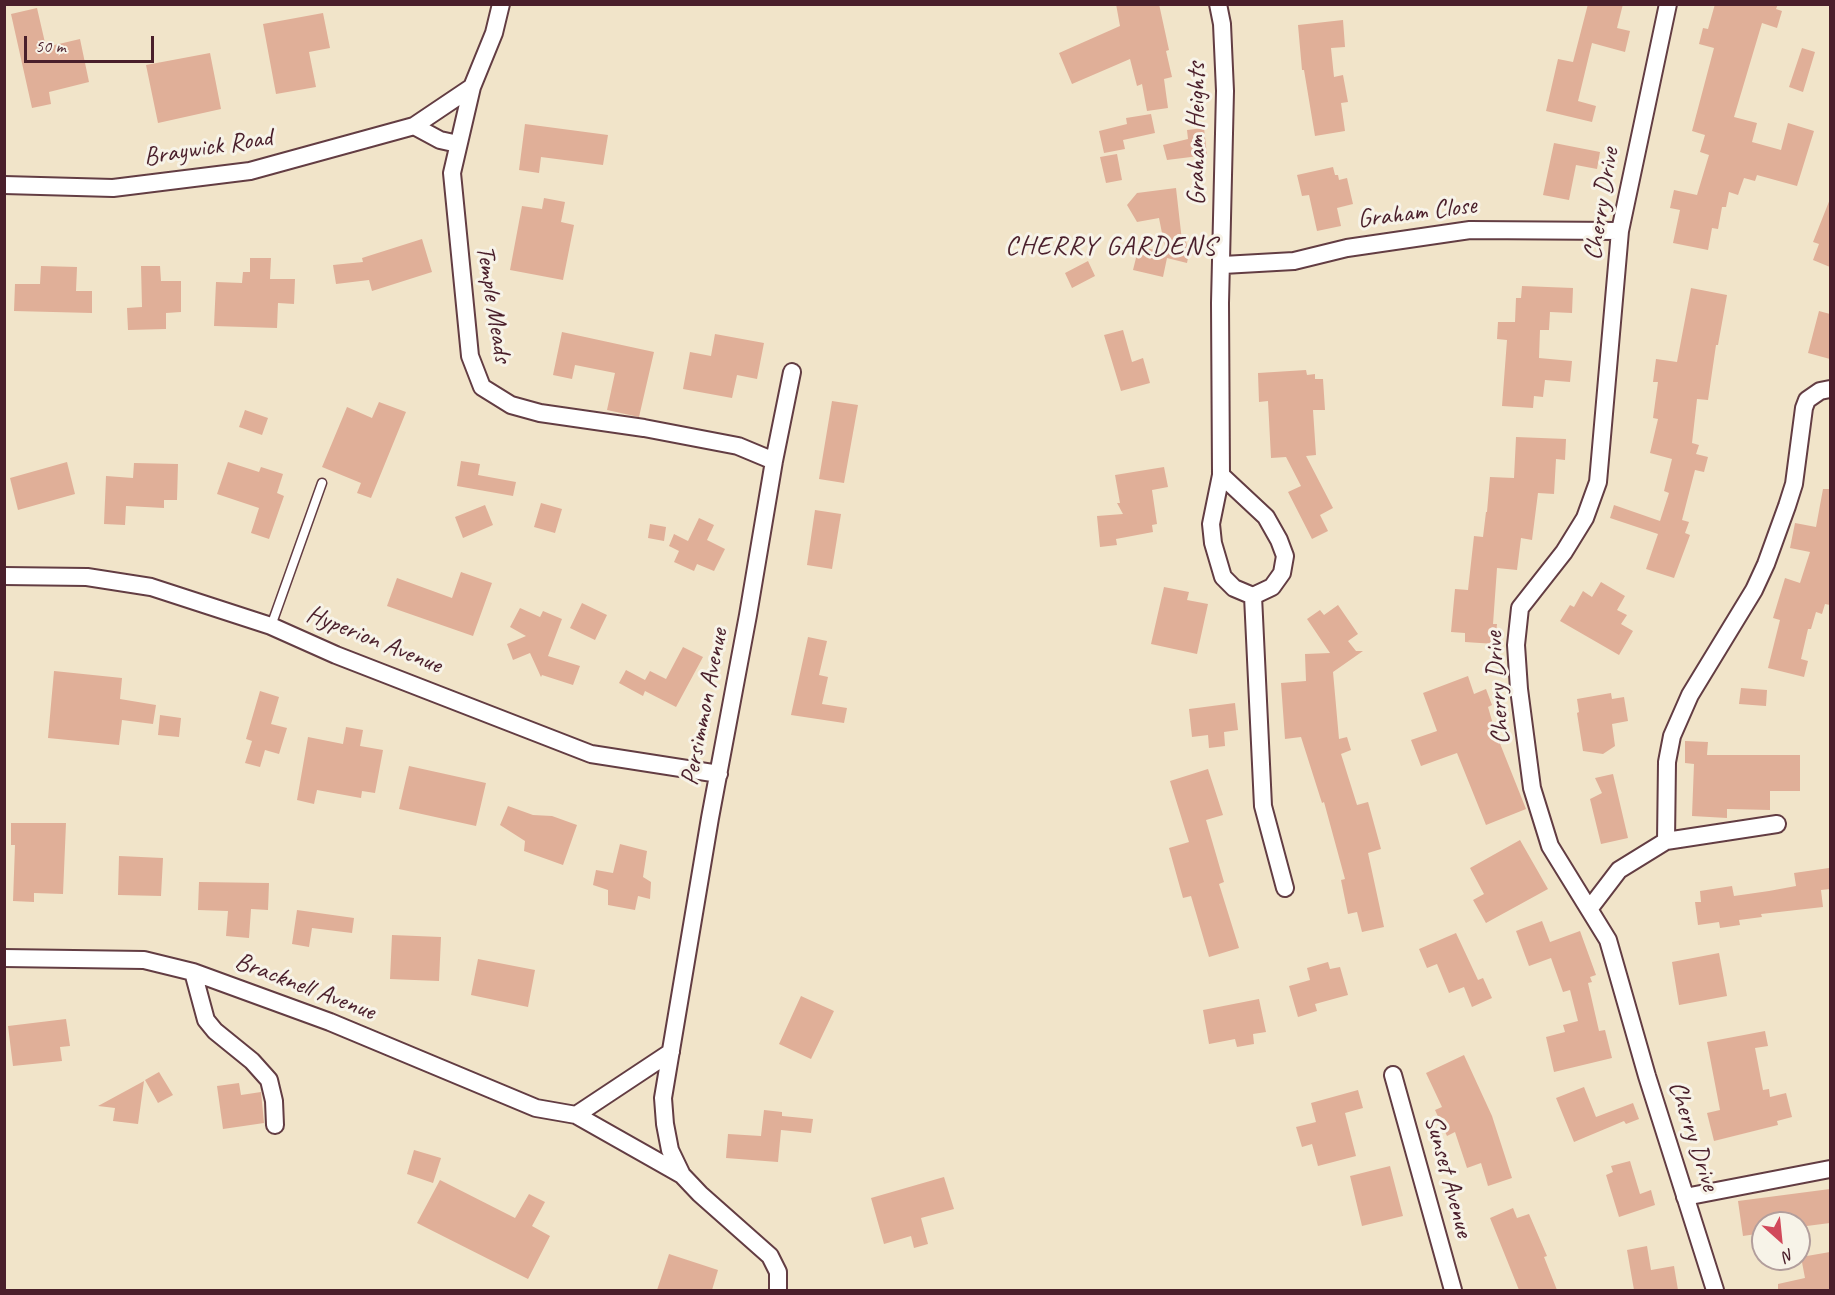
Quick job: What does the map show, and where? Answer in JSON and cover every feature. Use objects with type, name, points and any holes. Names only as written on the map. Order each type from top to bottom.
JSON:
[{"type":"street","name":"Temple Meads","points":[[501,4],[494,33],[472,87],[452,172],[463,305],[470,356],[482,387],[511,405],[540,413],[738,446],[774,462]]},
{"type":"street","name":"Graham Heights","points":[[1218,4],[1222,24],[1225,91],[1220,303],[1221,475],[1211,524],[1217,562],[1223,577],[1234,588],[1252,596]]},
{"type":"street","name":"Cherry Drive","points":[[1668,4],[1620,231],[1598,482],[1585,518],[1564,552],[1520,608],[1516,645],[1519,689],[1532,788],[1550,846],[1608,940],[1647,1076],[1715,1290]]},
{"type":"street","name":"Braywick Road","points":[[4,185],[113,188],[250,171],[414,126],[472,87]]},
{"type":"street","points":[[414,126],[440,140],[458,144]]},
{"type":"street","name":"Graham Close","points":[[1222,265],[1294,261],[1347,248],[1470,230],[1620,231]]},
{"type":"street","name":"Persimmon Avenue","points":[[682,1175],[670,1150],[664,1124],[663,1098],[710,818],[792,372]]},
{"type":"street","points":[[1666,841],[1667,762],[1672,736],[1690,695],[1754,590],[1766,564],[1794,484],[1807,400],[1820,391],[1830,389]]},
{"type":"street","points":[[1221,475],[1266,517],[1285,556],[1282,573],[1272,586],[1252,596],[1263,806],[1285,888]]},
{"type":"street","name":"Hyperion Avenue","points":[[4,576],[87,577],[151,588],[272,626],[336,655],[591,754],[719,774]]},
{"type":"street","points":[[1590,908],[1619,870],[1666,841],[1778,824]]},
{"type":"street","name":"Bracknell Avenue","points":[[4,958],[144,960],[193,972],[330,1022],[536,1108],[576,1115],[682,1175]]},
{"type":"street","points":[[193,972],[206,1020],[252,1061],[269,1080],[274,1101],[275,1125]]},
{"type":"street","points":[[576,1115],[671,1052]]},
{"type":"street","name":"Sunset Avenue","points":[[1393,1075],[1453,1290]]},
{"type":"street","points":[[1685,1197],[1830,1169]]},
{"type":"street","points":[[682,1175],[770,1256],[778,1272],[778,1290]]},
{"type":"lane","points":[[272,626],[322,483]]},
{"type":"building","points":[[1116,4],[1159,4],[1172,77],[1164,79],[1168,108],[1147,111],[1142,84],[1137,86],[1130,59],[1072,84],[1059,53],[1120,26]]},
{"type":"building","points":[[1588,4],[1623,4],[1617,28],[1630,31],[1625,52],[1592,43],[1578,101],[1596,106],[1592,122],[1546,111],[1558,59],[1573,62]]},
{"type":"building","points":[[1715,4],[1778,4],[1776,9],[1782,11],[1777,28],[1762,23],[1734,117],[1757,123],[1752,142],[1781,150],[1788,123],[1814,131],[1797,186],[1757,175],[1755,181],[1744,178],[1738,195],[1729,192],[1726,207],[1722,207],[1718,229],[1712,228],[1708,250],[1673,243],[1680,210],[1670,208],[1674,190],[1697,195],[1709,155],[1700,152],[1705,135],[1692,131],[1714,48],[1699,44],[1703,28],[1708,29]]},
{"type":"building","points":[[37,8],[46,47],[80,39],[89,82],[49,92],[51,104],[32,108],[11,14]]},
{"type":"building","points":[[323,13],[330,48],[309,52],[316,87],[276,94],[263,24]]},
{"type":"building","points":[[1343,20],[1345,47],[1331,48],[1334,77],[1343,75],[1348,102],[1341,103],[1345,131],[1315,136],[1304,70],[1302,70],[1298,25]]},
{"type":"building","points":[[1802,48],[1815,52],[1803,92],[1789,87]]},
{"type":"building","points":[[210,53],[221,109],[158,123],[146,65]]},
{"type":"building","points":[[1151,114],[1155,133],[1123,140],[1125,149],[1104,153],[1099,131],[1127,124],[1126,118]]},
{"type":"building","points":[[525,124],[608,135],[603,165],[541,157],[539,173],[519,170]]},
{"type":"building","points":[[1204,128],[1207,155],[1167,160],[1163,145],[1188,139],[1187,130]]},
{"type":"building","points":[[1554,143],[1600,152],[1597,169],[1576,165],[1569,200],[1543,195]]},
{"type":"building","points":[[1117,154],[1122,180],[1106,183],[1100,157]]},
{"type":"building","points":[[1333,167],[1339,180],[1347,178],[1353,204],[1337,208],[1341,226],[1317,231],[1309,195],[1302,196],[1297,175]]},
{"type":"building","points":[[1176,188],[1182,241],[1186,241],[1187,246],[1190,247],[1187,263],[1167,258],[1163,277],[1133,270],[1139,246],[1166,253],[1159,218],[1137,222],[1127,205],[1137,193]]},
{"type":"building","points":[[544,198],[565,202],[561,222],[574,225],[563,280],[510,270],[522,206],[542,209]]},
{"type":"building","points":[[1830,199],[1830,267],[1813,260],[1819,244],[1813,242]]},
{"type":"building","points":[[422,239],[432,272],[372,291],[369,280],[336,284],[333,265],[363,262],[362,258]]},
{"type":"building","points":[[250,258],[271,258],[270,279],[295,279],[294,304],[278,303],[277,328],[214,326],[216,282],[242,283],[243,272],[250,272]]},
{"type":"building","points":[[1088,261],[1095,276],[1072,288],[1065,273]]},
{"type":"building","points":[[41,266],[77,267],[76,291],[92,291],[92,313],[14,311],[15,284],[40,284]]},
{"type":"building","points":[[141,266],[160,266],[161,281],[181,281],[181,312],[166,313],[166,329],[128,330],[127,308],[142,307]]},
{"type":"building","points":[[1522,286],[1573,288],[1572,313],[1550,312],[1549,330],[1540,330],[1539,358],[1572,361],[1570,382],[1545,380],[1543,397],[1534,396],[1533,408],[1502,406],[1507,340],[1497,339],[1498,322],[1515,322],[1516,298],[1521,298]]},
{"type":"building","points":[[1691,288],[1727,295],[1718,345],[1716,345],[1708,400],[1697,399],[1692,443],[1699,445],[1696,454],[1708,457],[1704,472],[1695,470],[1682,520],[1689,522],[1685,533],[1690,535],[1674,578],[1646,569],[1658,534],[1610,518],[1614,505],[1660,521],[1669,493],[1664,491],[1672,459],[1650,453],[1658,419],[1653,418],[1658,382],[1653,382],[1656,359],[1677,362]]},
{"type":"building","points":[[1819,311],[1830,314],[1830,359],[1808,353]]},
{"type":"building","points":[[1123,330],[1132,362],[1143,358],[1150,383],[1121,391],[1104,335]]},
{"type":"building","points":[[562,332],[654,352],[639,417],[607,410],[615,373],[575,365],[572,379],[553,375]]},
{"type":"building","points":[[715,334],[764,343],[757,379],[737,375],[732,398],[683,389],[690,352],[711,356]]},
{"type":"building","points":[[1306,370],[1307,375],[1315,374],[1315,379],[1323,379],[1325,410],[1313,410],[1316,455],[1306,456],[1333,508],[1320,515],[1328,531],[1312,539],[1288,492],[1301,486],[1286,457],[1271,458],[1268,401],[1259,402],[1258,373]]},
{"type":"building","points":[[832,401],[858,405],[844,483],[819,479]]},
{"type":"building","points":[[379,402],[406,412],[371,498],[357,493],[361,483],[322,467],[347,407],[372,418]]},
{"type":"building","points":[[245,410],[268,418],[262,435],[239,427]]},
{"type":"building","points":[[1516,437],[1566,439],[1565,460],[1556,459],[1554,494],[1538,493],[1532,540],[1521,538],[1517,570],[1497,568],[1493,624],[1497,624],[1495,644],[1465,642],[1465,633],[1451,632],[1455,589],[1468,590],[1474,536],[1483,537],[1490,477],[1514,478]]},
{"type":"building","points":[[461,461],[480,464],[478,475],[516,482],[513,496],[457,486]]},
{"type":"building","points":[[67,462],[75,494],[18,510],[10,478]]},
{"type":"building","points":[[228,462],[259,472],[261,467],[283,474],[277,493],[284,496],[269,539],[251,533],[259,508],[217,494]]},
{"type":"building","points":[[134,463],[178,464],[177,500],[164,500],[164,508],[126,506],[125,525],[104,524],[106,476],[133,478]]},
{"type":"building","points":[[1164,467],[1168,487],[1152,490],[1157,524],[1152,525],[1153,532],[1116,539],[1117,545],[1100,547],[1097,516],[1123,514],[1117,503],[1120,503],[1115,475]]},
{"type":"building","points":[[1823,489],[1830,489],[1830,605],[1825,604],[1822,614],[1816,612],[1811,629],[1808,629],[1801,659],[1808,661],[1804,677],[1768,668],[1780,620],[1773,618],[1785,578],[1800,583],[1810,552],[1790,548],[1795,523],[1816,527]]},
{"type":"building","points":[[541,503],[562,509],[555,533],[534,527]]},
{"type":"building","points":[[485,505],[493,525],[463,538],[455,517]]},
{"type":"building","points":[[815,510],[841,514],[832,569],[807,565]]},
{"type":"building","points":[[699,518],[714,525],[707,540],[725,549],[714,571],[697,564],[694,571],[674,562],[679,551],[669,546],[674,534],[688,541]]},
{"type":"building","points":[[650,524],[666,527],[664,541],[648,538]]},
{"type":"building","points":[[461,572],[492,583],[473,636],[387,606],[397,578],[452,598]]},
{"type":"building","points":[[1601,582],[1625,596],[1617,610],[1627,615],[1621,624],[1633,631],[1619,655],[1560,621],[1570,605],[1574,607],[1583,591],[1592,597]]},
{"type":"building","points":[[1164,587],[1189,592],[1187,600],[1208,604],[1197,654],[1151,644]]},
{"type":"building","points":[[582,603],[607,615],[595,640],[570,628]]},
{"type":"building","points":[[1338,605],[1358,634],[1348,641],[1356,651],[1363,651],[1333,672],[1339,739],[1347,737],[1351,750],[1341,754],[1357,805],[1368,802],[1381,849],[1368,853],[1384,927],[1362,932],[1357,912],[1348,914],[1341,880],[1345,879],[1324,802],[1322,803],[1301,737],[1285,739],[1281,683],[1306,681],[1305,654],[1330,653],[1307,619],[1320,610],[1324,615]]},
{"type":"building","points":[[520,608],[540,617],[543,611],[562,619],[548,656],[580,666],[573,685],[542,675],[541,677],[530,653],[513,660],[507,644],[526,636],[510,627]]},
{"type":"building","points":[[808,637],[827,641],[819,675],[828,677],[822,704],[847,708],[844,723],[791,715]]},
{"type":"building","points":[[683,647],[703,657],[676,707],[645,691],[643,696],[619,683],[626,670],[645,680],[650,671],[666,679]]},
{"type":"building","points":[[54,671],[122,678],[120,699],[156,705],[153,724],[122,720],[119,745],[48,738]]},
{"type":"building","points":[[1468,676],[1474,694],[1486,689],[1492,705],[1488,707],[1495,731],[1526,809],[1486,825],[1457,753],[1421,766],[1411,740],[1437,731],[1423,693]]},
{"type":"building","points":[[1741,688],[1767,690],[1766,706],[1739,704]]},
{"type":"building","points":[[260,691],[279,697],[271,724],[287,728],[279,754],[265,750],[260,767],[245,763],[252,741],[246,739]]},
{"type":"building","points":[[1611,693],[1612,699],[1624,697],[1628,721],[1612,724],[1615,746],[1603,754],[1583,751],[1577,699]]},
{"type":"building","points":[[1235,703],[1238,730],[1224,732],[1225,746],[1209,748],[1208,735],[1192,737],[1189,709]]},
{"type":"building","points":[[160,715],[181,718],[179,737],[158,735]]},
{"type":"building","points":[[346,727],[363,730],[360,746],[383,750],[375,793],[362,791],[361,798],[317,790],[314,804],[297,800],[308,737],[343,744]]},
{"type":"building","points":[[1685,741],[1708,742],[1707,755],[1800,755],[1800,791],[1770,791],[1770,810],[1727,809],[1727,818],[1692,816],[1694,764],[1685,763]]},
{"type":"building","points":[[409,766],[486,783],[476,826],[399,809]]},
{"type":"building","points":[[1208,769],[1223,815],[1206,820],[1224,882],[1219,884],[1239,948],[1209,957],[1191,896],[1183,898],[1169,848],[1189,842],[1170,781]]},
{"type":"building","points":[[1613,774],[1628,838],[1601,844],[1590,799],[1602,793],[1595,778]]},
{"type":"building","points":[[508,806],[533,815],[552,816],[577,825],[563,865],[524,851],[525,841],[500,825]]},
{"type":"building","points":[[11,823],[66,823],[63,894],[34,893],[34,902],[13,901],[15,845],[11,845]]},
{"type":"building","points":[[1520,840],[1548,889],[1486,923],[1473,900],[1484,894],[1470,868]]},
{"type":"building","points":[[620,844],[647,851],[643,877],[651,882],[650,899],[638,896],[635,910],[608,905],[608,890],[593,885],[596,870],[613,873]]},
{"type":"building","points":[[119,856],[163,858],[161,896],[118,895]]},
{"type":"building","points":[[1829,868],[1830,889],[1821,890],[1823,907],[1761,914],[1762,917],[1739,920],[1740,925],[1720,928],[1719,922],[1698,925],[1695,902],[1701,902],[1700,891],[1732,886],[1734,896],[1769,891],[1796,886],[1794,873]]},
{"type":"building","points":[[199,882],[269,883],[268,910],[251,909],[249,938],[226,936],[228,911],[198,910]]},
{"type":"building","points":[[297,910],[354,918],[352,933],[312,928],[309,947],[292,944]]},
{"type":"building","points":[[1542,921],[1550,942],[1580,931],[1596,975],[1590,977],[1592,982],[1588,983],[1599,1031],[1605,1030],[1612,1058],[1554,1072],[1546,1037],[1565,1032],[1563,1025],[1578,1021],[1570,990],[1563,992],[1551,958],[1529,966],[1516,931]]},
{"type":"building","points":[[1456,933],[1478,980],[1483,978],[1492,998],[1472,1007],[1464,987],[1449,993],[1437,964],[1427,968],[1419,949]]},
{"type":"building","points":[[392,935],[441,937],[439,981],[390,979]]},
{"type":"building","points":[[1719,953],[1727,996],[1679,1005],[1672,962]]},
{"type":"building","points":[[478,959],[535,970],[528,1007],[471,995]]},
{"type":"building","points":[[1328,962],[1330,969],[1340,967],[1348,995],[1315,1004],[1317,1011],[1298,1017],[1289,986],[1310,980],[1307,968]]},
{"type":"building","points":[[801,996],[834,1011],[811,1059],[779,1044]]},
{"type":"building","points":[[1259,999],[1266,1032],[1253,1034],[1254,1044],[1237,1047],[1235,1039],[1209,1044],[1203,1010]]},
{"type":"building","points":[[66,1019],[70,1046],[60,1047],[62,1061],[13,1066],[8,1026]]},
{"type":"building","points":[[1765,1031],[1768,1046],[1755,1048],[1763,1090],[1769,1089],[1770,1097],[1786,1093],[1792,1117],[1777,1121],[1778,1125],[1714,1141],[1707,1113],[1720,1110],[1707,1042]]},
{"type":"building","points":[[1464,1055],[1492,1116],[1512,1178],[1488,1186],[1481,1163],[1467,1168],[1455,1132],[1447,1136],[1435,1110],[1442,1107],[1426,1073]]},
{"type":"building","points":[[159,1072],[173,1095],[158,1103],[145,1080]]},
{"type":"building","points":[[144,1081],[138,1124],[113,1121],[115,1108],[98,1106]]},
{"type":"building","points":[[239,1083],[241,1095],[261,1092],[264,1123],[223,1129],[217,1086]]},
{"type":"building","points":[[1584,1087],[1596,1117],[1633,1103],[1639,1119],[1626,1124],[1624,1121],[1574,1142],[1556,1098]]},
{"type":"building","points":[[1358,1090],[1363,1108],[1345,1113],[1356,1156],[1318,1166],[1312,1144],[1302,1147],[1296,1127],[1316,1122],[1311,1103]]},
{"type":"building","points":[[764,1110],[782,1112],[782,1116],[813,1119],[811,1133],[781,1130],[778,1162],[726,1158],[728,1134],[761,1136]]},
{"type":"building","points":[[414,1150],[441,1158],[433,1183],[407,1174]]},
{"type":"building","points":[[1630,1161],[1640,1194],[1651,1190],[1655,1205],[1619,1217],[1606,1175],[1613,1172],[1611,1166]]},
{"type":"building","points":[[1390,1166],[1403,1216],[1362,1226],[1350,1176]]},
{"type":"building","points":[[944,1177],[954,1209],[921,1218],[928,1244],[914,1248],[911,1236],[884,1244],[871,1198]]},
{"type":"building","points":[[440,1180],[515,1218],[529,1194],[545,1202],[532,1226],[550,1236],[528,1279],[417,1223]]},
{"type":"building","points":[[1830,1189],[1830,1223],[1811,1225],[1811,1211],[1751,1211],[1751,1235],[1743,1236],[1738,1201]]},
{"type":"building","points":[[1513,1208],[1517,1218],[1529,1214],[1547,1256],[1544,1257],[1557,1290],[1519,1290],[1490,1218]]},
{"type":"building","points":[[1647,1246],[1651,1270],[1674,1266],[1678,1290],[1634,1290],[1627,1250]]},
{"type":"building","points":[[1830,1252],[1830,1290],[1778,1290],[1778,1284],[1805,1278],[1804,1271],[1811,1271],[1811,1255]]},
{"type":"building","points":[[669,1254],[718,1270],[712,1290],[657,1290]]},
{"type":"district","name":"CHERRY GARDENS","points":[[1111,247]]}]
